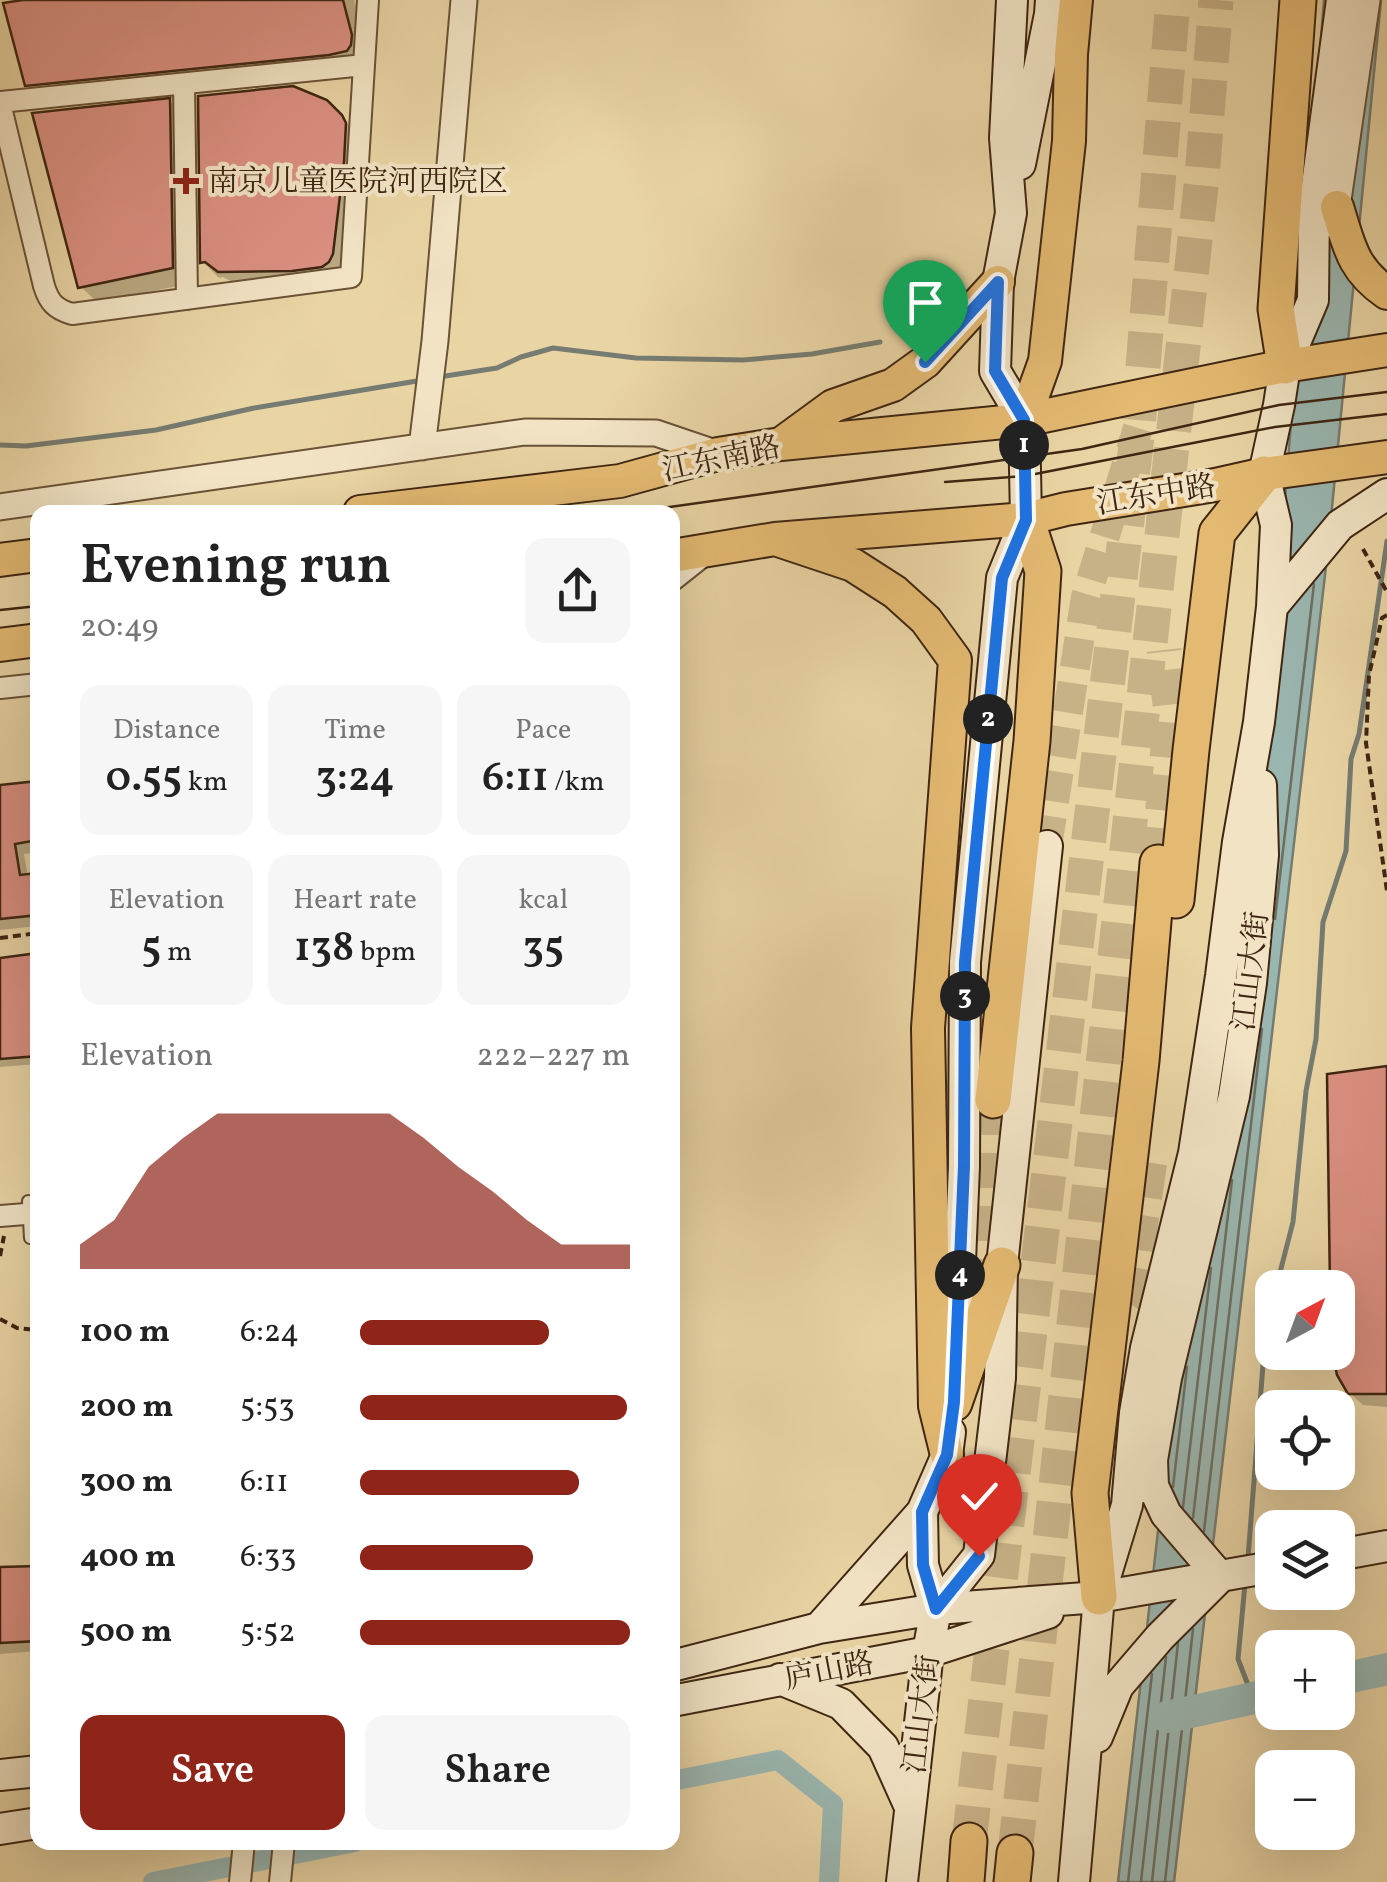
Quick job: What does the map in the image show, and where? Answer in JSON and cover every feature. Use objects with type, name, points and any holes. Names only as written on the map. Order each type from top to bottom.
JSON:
[{"type":"highway","points":[[1286,366],[1276,309],[1298,0]]},
{"type":"highway","points":[[1150,1160],[1216,534],[1264,474]]},
{"type":"highway","points":[[993,1100],[1032,740],[1043,571],[1026,520]]},
{"type":"highway","points":[[1099,1597],[1090,1493],[1140,1061],[1158,863]]},
{"type":"highway","points":[[954,1402],[1002,1265]]},
{"type":"highway","points":[[966,1882],[969,1841]]},
{"type":"main road","points":[[1010,214],[1006,138],[1012,0]]},
{"type":"main road","points":[[1024,420],[995,371],[998,282],[1050,0]]},
{"type":"main road","points":[[1024,420],[1045,361],[1069,141],[1070,54],[1076,0]]},
{"type":"main road","name":"江山大街","points":[[1074,1882],[1099,1597],[1127,1504],[1146,1348],[1194,1153],[1259,722],[1272,607],[1276,526],[1264,474],[1286,366],[1313,300],[1314,207],[1342,0]]},
{"type":"main road","points":[[1338,207],[1352,258],[1373,283],[1387,292]]},
{"type":"main road","points":[[781,444],[833,406],[893,385],[925,362],[998,282]]},
{"type":"main road","points":[[1286,366],[1387,350]]},
{"type":"main road","name":"江东南路","points":[[421,505],[620,482],[718,454],[781,444],[1024,420],[1286,366]]},
{"type":"main road","name":"江山大街","points":[[902,1882],[936,1609],[923,1565],[922,1512],[947,1455],[954,1402],[964,1166],[965,962],[1002,578],[1026,520],[1024,420]]},
{"type":"main road","name":"江东中路","points":[[776,539],[1026,520],[1066,508],[1387,457]]},
{"type":"main road","points":[[1272,607],[1340,525],[1387,494]]},
{"type":"main road","points":[[680,555],[776,539],[852,566],[894,592],[926,620],[955,660],[928,1028],[935,1406],[947,1455]]},
{"type":"main road","points":[[0,560],[30,556]]},
{"type":"main road","points":[[0,644],[30,641]]},
{"type":"main road","name":"江山大街","points":[[1127,1504],[1152,1460],[1166,1378],[1234,1096],[1264,855],[1259,722]]},
{"type":"main road","points":[[936,1609],[979,1556],[1000,1378],[1002,1265],[1047,846]]},
{"type":"main road","points":[[1085,1768],[1118,1686],[1220,1577],[1166,1514],[1152,1486],[1152,1460]]},
{"type":"main road","points":[[819,1628],[922,1512]]},
{"type":"main road","points":[[1355,1552],[1387,1546]]},
{"type":"main road","name":"庐山路","points":[[680,1664],[819,1628],[936,1609],[1099,1597],[1255,1571]]},
{"type":"main road","name":"庐山路","points":[[680,1699],[928,1652],[1099,1597]]},
{"type":"main road","points":[[780,1679],[841,1704],[883,1747],[910,1808]]},
{"type":"main road","points":[[0,1775],[30,1772]]},
{"type":"main road","points":[[0,1828],[30,1823]]},
{"type":"street","points":[[364,65],[0,102],[49,301],[58,310],[72,314],[350,277],[364,65],[368,0]]},
{"type":"street","points":[[424,436],[464,0]]},
{"type":"street","points":[[1315,271],[1338,207],[1368,0]]},
{"type":"street","points":[[184,84],[187,299]]},
{"type":"street","points":[[0,508],[424,436],[656,433],[718,454]]},
{"type":"street","points":[[680,575],[710,551]]},
{"type":"street","points":[[0,688],[30,685]]},
{"type":"street","points":[[0,1216],[30,1220]]},
{"type":"street","points":[[240,1880],[243,1850]]},
{"type":"street","points":[[281,1876],[283,1850]]},
{"type":"path","points":[[1362,548],[1387,592]]},
{"type":"path","points":[[1387,615],[1376,635],[1368,674],[1366,743],[1387,891]]},
{"type":"path","points":[[0,938],[30,933]]},
{"type":"path","points":[[0,1256],[4,1236],[30,1221]]},
{"type":"path","points":[[0,1319],[16,1328],[30,1329]]},
{"type":"water","points":[[1324,0],[1381,0],[1328,549],[1174,1882],[1118,1882],[1206,1110],[1281,551]]},
{"type":"building","points":[[343,0],[351,45],[347,51],[329,55],[25,86],[3,3]]},
{"type":"building","points":[[293,86],[327,100],[346,123],[333,254],[322,267],[218,272],[205,262],[200,263],[198,96]]},
{"type":"building","points":[[170,98],[173,268],[78,288],[32,113]]},
{"type":"building","points":[[30,782],[30,841],[15,844],[20,875],[30,874],[30,916],[0,919],[0,785]]},
{"type":"building","points":[[30,954],[30,1057],[0,1059],[0,958]]},
{"type":"building","points":[[1387,1066],[1387,1394],[1355,1394],[1355,1390],[1346,1390],[1336,1370],[1355,1370],[1355,1270],[1330,1270],[1327,1074]]},
{"type":"building","points":[[30,1566],[30,1641],[0,1643],[0,1567]]},
{"type":"waterway","points":[[439,377],[497,368],[553,348],[636,358],[743,360],[812,354],[880,342]]},
{"type":"waterway","points":[[0,445],[26,446],[156,430],[254,408],[423,380]]},
{"type":"waterway","points":[[1281,1270],[1293,1222],[1306,1091],[1316,1039],[1323,922],[1346,851],[1351,759],[1359,734],[1387,541]]},
{"type":"waterway","points":[[1248,1558],[1263,1370]]},
{"type":"waterway","points":[[1245,1584],[1238,1659],[1253,1698]]},
{"type":"waterway","points":[[1355,1676],[1387,1669]]},
{"type":"waterway","points":[[1167,1717],[1255,1698]]},
{"type":"waterway","points":[[680,1779],[778,1760],[833,1804],[829,1882]]},
{"type":"waterway","points":[[153,1882],[315,1850]]},
{"type":"tunnel","points":[[969,1841],[1138,428],[1173,0]]},
{"type":"tunnel","points":[[1015,1853],[1202,177],[1216,0]]},
{"type":"tunnel","points":[[1047,846],[1086,597],[1138,428]]},
{"type":"tunnel","points":[[1158,863],[1171,713],[1164,650]]},
{"type":"tunnel","points":[[993,1100],[990,1259],[995,1279]]},
{"type":"tunnel","points":[[1126,1301],[1150,1160]]},
{"type":"tram line","points":[[680,506],[1082,449],[1279,405],[1387,392]]},
{"type":"tram line","points":[[945,482],[1025,476],[1275,427],[1387,414]]},
{"type":"tram line","points":[[0,610],[30,607]]},
{"type":"place","name":"南京儿童医院河西院区","points":[[186,181]]},
{"type":"route","points":[[925,362],[998,282],[995,371],[1024,420],[1026,520],[1002,578],[965,962],[964,1166],[954,1402],[947,1455],[922,1512],[923,1565],[936,1609],[979,1556]]}]
